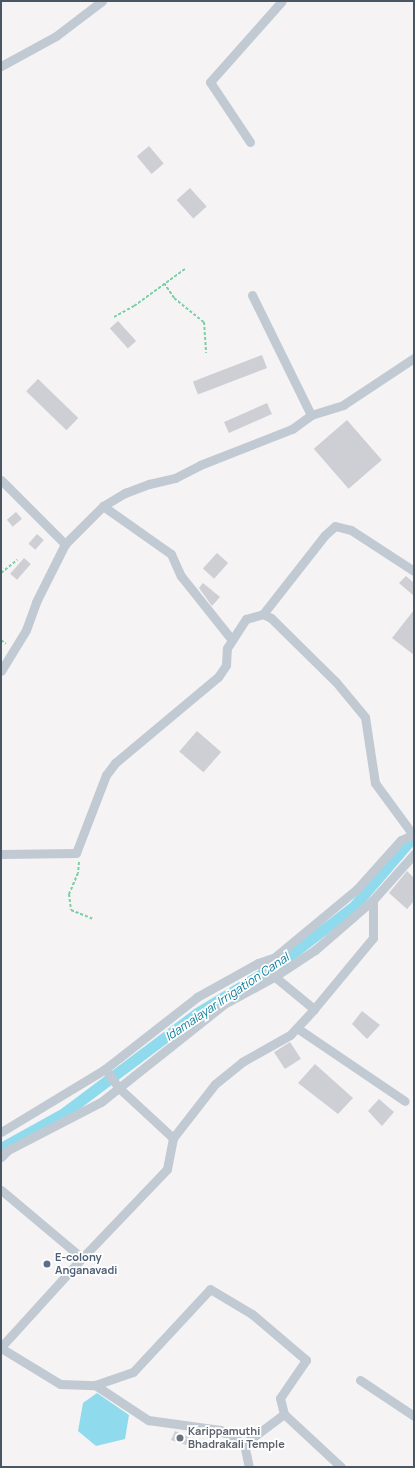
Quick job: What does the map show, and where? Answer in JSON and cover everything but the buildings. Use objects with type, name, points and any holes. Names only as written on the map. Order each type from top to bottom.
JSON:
[{"type":"street","points":[[1,66],[56,36],[102,1]]},
{"type":"street","points":[[250,142],[210,82],[282,1]]},
{"type":"street","points":[[252,295],[311,415]]},
{"type":"street","points":[[1,671],[26,630],[36,602],[65,544],[103,506],[125,493],[150,484],[175,478],[200,465],[292,429],[311,415],[343,405],[414,358]]},
{"type":"street","points":[[1,480],[65,544]]},
{"type":"street","points":[[103,506],[171,554],[181,576],[232,640]]},
{"type":"street","points":[[1,854],[70,855],[79,849],[106,775],[114,763],[218,677],[226,665],[227,648],[246,619],[262,614],[325,535],[335,526],[351,530],[414,571]]},
{"type":"street","points":[[1,1132],[105,1069],[197,997],[258,963],[275,957],[357,889],[401,840],[413,835],[375,783],[365,717],[336,682],[271,618],[262,614]]},
{"type":"street","points":[[1,1157],[8,1150],[101,1102],[224,1004],[274,977],[315,950],[373,900],[414,854]]},
{"type":"street","points":[[341,1467],[284,1414],[280,1398],[306,1360],[252,1314],[210,1289],[133,1372],[95,1385],[60,1384],[1,1347],[166,1169],[173,1138],[215,1084],[242,1062],[290,1035],[314,1009],[373,938],[373,900]]},
{"type":"street","points":[[258,963],[314,1009]]},
{"type":"street","points":[[297,1028],[405,1101]]},
{"type":"street","points":[[105,1069],[119,1088],[173,1138]]},
{"type":"street","points":[[1,1190],[82,1258]]},
{"type":"street","points":[[360,1380],[414,1416]]},
{"type":"street","points":[[95,1385],[148,1420],[220,1430],[244,1444],[249,1467]]},
{"type":"street","points":[[244,1444],[284,1414]]},
{"type":"path","points":[[114,318],[134,306],[185,269]]},
{"type":"path","points":[[164,283],[174,298],[204,322],[206,353]]},
{"type":"path","points":[[1,573],[17,560]]},
{"type":"path","points":[[79,849],[78,873],[69,894],[71,910],[93,919]]},
{"type":"water","points":[[97,1393],[129,1415],[125,1439],[96,1446],[78,1431],[83,1403]]},
{"type":"waterway","name":"Idamalayar Irrigation Canal","points":[[1,1148],[64,1113],[197,1013],[280,963],[354,906],[414,836]]},
{"type":"place","name":"E-colony Anganavadi","points":[[47,1264]]},
{"type":"place","name":"Karippamuthi Bhadrakali Temple","points":[[180,1438]]}]
